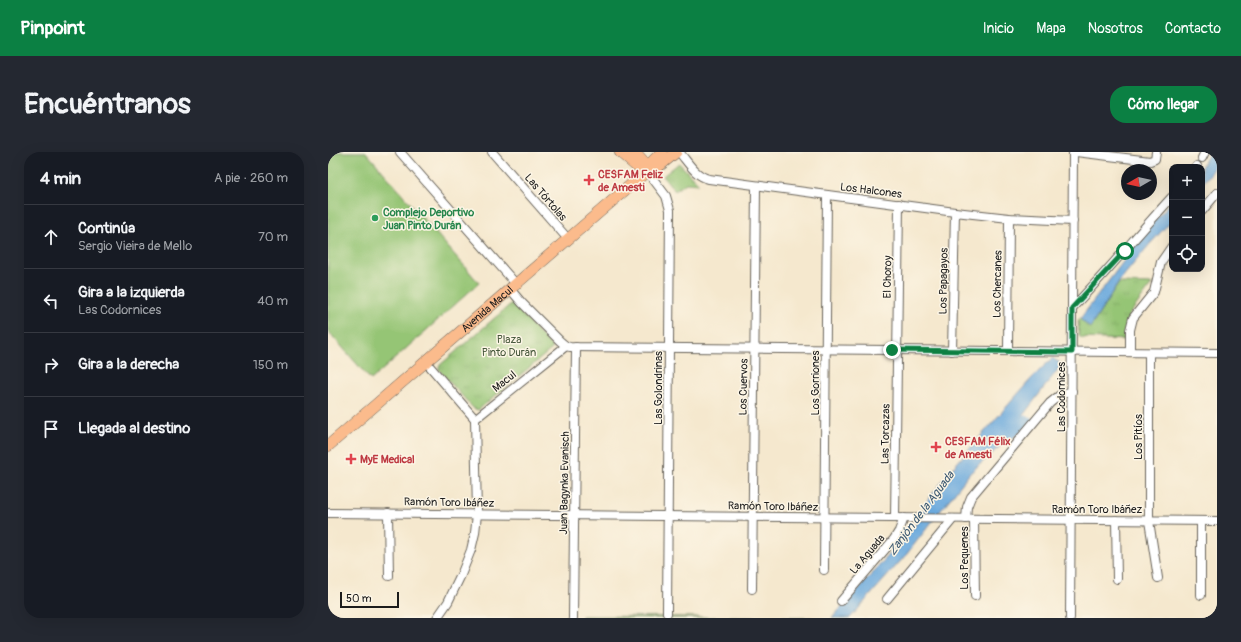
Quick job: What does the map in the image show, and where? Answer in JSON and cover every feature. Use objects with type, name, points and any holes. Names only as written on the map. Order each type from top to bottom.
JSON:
[{"type":"main road","points":[[620,152],[636,166],[647,171]]},
{"type":"main road","points":[[634,152],[644,163],[647,171]]},
{"type":"main road","name":"Avenida Macul","points":[[647,171],[651,163],[662,152]]},
{"type":"main road","name":"Avenida Macul","points":[[328,446],[647,171],[659,166],[678,152]]},
{"type":"street","points":[[400,152],[513,287],[527,309],[566,346],[826,350],[1217,353]]},
{"type":"street","name":"Las Tórtolas","points":[[492,152],[568,239]]},
{"type":"street","name":"Los Halcones","points":[[678,152],[696,172],[706,178],[955,212],[1009,218],[1073,221]]},
{"type":"street","points":[[1075,152],[1148,161],[1153,160],[1156,154]]},
{"type":"street","name":"Las Codornices","points":[[1070,618],[1072,308],[1075,152]]},
{"type":"street","name":"Las Golondrinas","points":[[647,171],[663,190],[670,206],[667,613]]},
{"type":"street","name":"Los Cuervos","points":[[752,589],[756,186]]},
{"type":"street","points":[[1205,207],[1217,193]]},
{"type":"street","name":"Los Gorriones","points":[[824,570],[827,195]]},
{"type":"street","points":[[1072,308],[1114,264],[1140,232],[1169,200]]},
{"type":"street","name":"El Choroy","points":[[897,350],[899,204]]},
{"type":"street","name":"Los Papagayos","points":[[952,351],[955,212]]},
{"type":"street","name":"Los Chercanes","points":[[1008,351],[1009,218]]},
{"type":"street","points":[[1130,352],[1130,330],[1133,318],[1154,292],[1161,262],[1169,250]]},
{"type":"street","name":"Macul","points":[[475,419],[566,346]]},
{"type":"street","name":"Juan Bagynka Evanisch","points":[[573,618],[576,347]]},
{"type":"street","name":"Las Torcazas","points":[[895,518],[897,350]]},
{"type":"street","name":"Los Pitíos","points":[[1149,352],[1149,521],[1158,578]]},
{"type":"street","points":[[426,362],[475,419],[477,514],[475,533],[469,556],[455,589],[437,618]]},
{"type":"street","points":[[970,519],[967,507],[971,497],[1050,403],[1060,395],[1072,391]]},
{"type":"street","name":"Ramón Toro Ibáñez","points":[[328,513],[1217,521]]},
{"type":"street","points":[[388,513],[389,576]]},
{"type":"street","name":"La Aguada","points":[[841,601],[896,535],[907,518]]},
{"type":"street","points":[[887,599],[953,519]]},
{"type":"street","name":"Los Pequenes","points":[[970,519],[975,596]]},
{"type":"street","points":[[1116,520],[1117,579]]},
{"type":"street","points":[[1201,595],[1202,521]]},
{"type":"green space","name":"Complejo Deportivo Juan Pinto Durán","points":[[328,152],[366,152],[479,283],[371,380],[328,331]]},
{"type":"green space","points":[[679,163],[699,184],[686,183],[675,191],[663,176]]},
{"type":"green space","points":[[1119,283],[1152,284],[1129,315],[1127,340],[1081,338],[1079,336],[1078,320],[1080,319],[1090,328]]},
{"type":"green space","name":"Plaza Pinto Durán","points":[[512,303],[553,348],[478,410],[473,408],[439,370],[439,366]]},
{"type":"green space","points":[[582,616],[812,618],[582,618]]},
{"type":"water","points":[[1210,152],[1217,152],[1215,166],[1205,180],[1205,164],[1203,164]]},
{"type":"water","points":[[1169,204],[1169,223],[1121,279],[1090,328],[1080,319],[1153,222]]},
{"type":"water","points":[[1052,358],[1062,364],[1018,422],[1022,427],[970,473],[906,555],[850,618],[832,618],[915,526],[930,497],[957,463],[1031,379]]},
{"type":"waterway","points":[[1004,435],[1026,422]]},
{"type":"place","name":"CESFAM Feliz de Amesti","points":[[589,180]]},
{"type":"place","name":"Complejo Deportivo Juan Pinto Durán","points":[[375,218]]},
{"type":"place","name":"CESFAM Félix de Amesti","points":[[936,447]]},
{"type":"place","name":"MyE Medical","points":[[351,459]]},
{"type":"route","points":[[892,350],[1072,352],[1072,308],[1125,251]]},
{"type":"water label","name":"Zanjón de la Aguada","points":[[921,513]]}]
